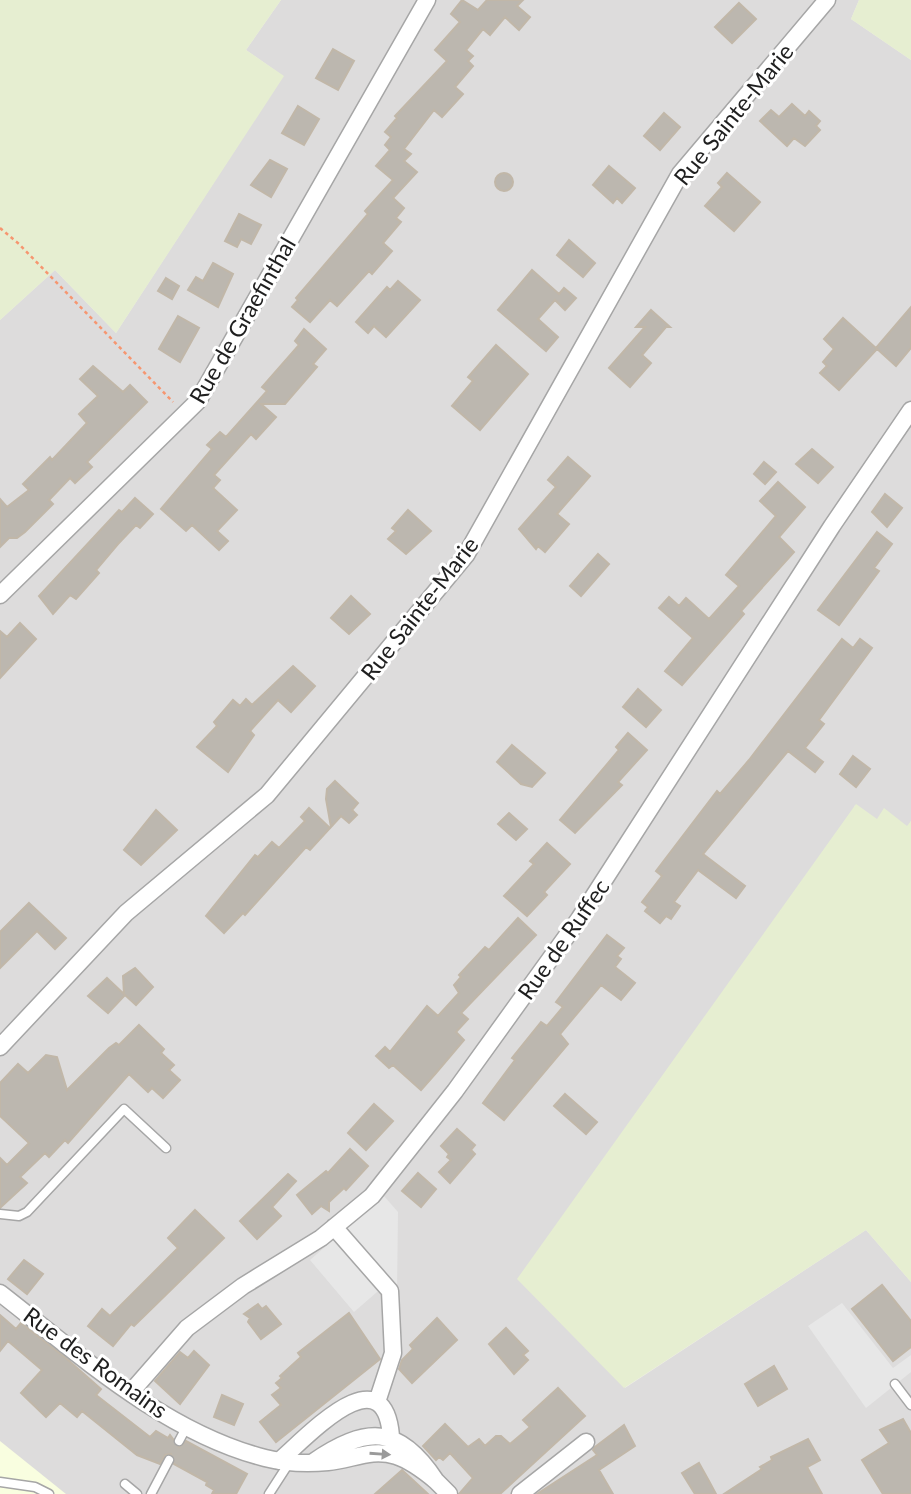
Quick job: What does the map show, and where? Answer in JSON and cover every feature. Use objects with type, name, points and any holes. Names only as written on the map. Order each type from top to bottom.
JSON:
[{"type":"street","name":"Rue de Graefinthal","points":[[0,595],[198,401],[427,0]]},
{"type":"street","name":"Rue Sainte-Marie","points":[[0,1047],[126,913],[267,795],[466,555],[680,174],[827,0]]},
{"type":"street","name":"Rue de Ruffec","points":[[131,1392],[187,1328],[243,1286],[334,1227],[372,1196],[455,1091],[579,919],[832,526],[911,410]]},
{"type":"street","points":[[334,1227],[390,1291],[393,1353],[377,1402]]},
{"type":"street","name":"Rue des Romains","points":[[0,1293],[131,1392],[187,1426],[248,1452],[284,1462],[313,1462],[381,1453],[404,1459],[436,1480]]},
{"type":"street","points":[[284,1462],[343,1407],[358,1400],[377,1402],[387,1411],[391,1436]]},
{"type":"street","name":"Rue des Romains","points":[[313,1462],[327,1452],[369,1436],[391,1436],[412,1449],[449,1494]]},
{"type":"street","points":[[520,1494],[586,1442]]},
{"type":"lane","points":[[0,1214],[19,1216],[27,1212],[124,1109],[166,1148]]},
{"type":"lane","points":[[895,1384],[911,1405]]},
{"type":"lane","points":[[179,1441],[187,1426]]},
{"type":"lane","points":[[151,1494],[169,1460]]},
{"type":"lane","points":[[270,1494],[284,1462]]},
{"type":"lane","points":[[0,1482],[35,1487],[49,1494]]},
{"type":"lane","points":[[125,1484],[137,1494]]},
{"type":"path","points":[[0,228],[19,244],[185,415]]},
{"type":"shaded area","points":[[0,0],[281,0],[246,50],[284,76],[116,333],[55,270],[0,320]]},
{"type":"shaded area","points":[[281,0],[859,0],[851,19],[911,60],[911,821],[908,827],[877,820],[855,805],[625,1388],[866,1230],[911,1282],[911,1494],[0,1494],[0,320],[55,270],[116,333],[283,76],[246,50]]},
{"type":"shaded area","points":[[859,0],[911,0],[911,60],[851,19]]},
{"type":"shaded area","points":[[856,804],[877,819],[884,808],[907,826],[911,821],[911,1282],[866,1230],[624,1388],[517,1279]]},
{"type":"shaded area","points":[[384,1196],[398,1212],[397,1292],[377,1292],[354,1312],[310,1260]]},
{"type":"shaded area","points":[[842,1303],[893,1368],[911,1355],[911,1372],[866,1408],[808,1326]]},
{"type":"shaded area","points":[[0,1441],[66,1494],[0,1494]]},
{"type":"building","points":[[462,0],[478,10],[487,0],[523,0],[517,6],[530,17],[519,30],[505,17],[490,35],[483,29],[466,50],[473,56],[468,61],[473,66],[455,87],[463,94],[442,117],[434,110],[404,149],[411,154],[404,161],[417,172],[393,198],[404,208],[396,218],[401,222],[383,243],[392,251],[372,274],[369,271],[337,306],[330,300],[310,322],[292,307],[298,300],[296,298],[368,214],[365,211],[393,180],[376,166],[390,150],[385,145],[391,137],[385,132],[397,118],[395,116],[447,61],[435,50],[460,22],[451,14]]},
{"type":"building","points":[[739,3],[756,19],[732,43],[715,27]]},
{"type":"building","points":[[333,49],[354,61],[338,90],[316,78]]},
{"type":"building","points":[[792,104],[805,116],[809,111],[820,121],[816,126],[820,130],[805,146],[794,138],[787,146],[760,121],[771,110],[779,117]]},
{"type":"building","points":[[298,106],[319,119],[304,145],[282,133]]},
{"type":"building","points":[[664,113],[680,127],[660,150],[644,136]]},
{"type":"building","points":[[270,160],[287,169],[271,197],[251,185]]},
{"type":"building","points":[[609,166],[635,188],[622,203],[617,198],[613,203],[593,185]]},
{"type":"building","points":[[504,173],[510,176],[513,182],[510,188],[504,191],[498,188],[495,182],[498,176]]},
{"type":"building","points":[[727,173],[760,202],[734,231],[705,206],[722,187],[718,183]]},
{"type":"building","points":[[239,214],[261,225],[251,244],[241,239],[237,247],[225,241]]},
{"type":"building","points":[[569,240],[595,263],[583,277],[557,255]]},
{"type":"building","points":[[213,263],[233,274],[218,307],[188,290],[196,277],[203,281]]},
{"type":"building","points":[[532,270],[559,294],[564,288],[576,298],[565,310],[555,300],[538,319],[558,337],[546,351],[498,310]]},
{"type":"building","points":[[166,278],[179,286],[172,299],[158,291]]},
{"type":"building","points":[[398,281],[420,300],[386,337],[374,326],[368,333],[356,322],[387,287],[390,290]]},
{"type":"building","points":[[911,307],[911,348],[896,366],[876,348]]},
{"type":"building","points":[[651,310],[670,327],[666,327],[642,355],[651,363],[630,387],[609,368],[645,327],[636,327]]},
{"type":"building","points":[[178,316],[199,328],[180,362],[159,349]]},
{"type":"building","points":[[843,318],[877,349],[839,390],[820,373],[827,366],[823,362],[834,349],[824,339]]},
{"type":"building","points":[[304,329],[326,349],[313,364],[317,367],[285,404],[261,404],[276,417],[256,439],[251,434],[214,475],[220,480],[213,488],[237,510],[217,531],[228,541],[219,550],[192,525],[186,531],[161,509],[212,449],[207,445],[220,432],[226,437],[267,391],[262,387],[299,345],[295,341]]},
{"type":"building","points":[[496,345],[528,374],[480,430],[452,406],[473,381],[468,377]]},
{"type":"building","points":[[93,366],[123,392],[130,385],[147,402],[87,462],[92,467],[75,483],[70,478],[49,500],[53,504],[25,532],[17,538],[9,538],[0,547],[0,499],[7,507],[29,490],[23,484],[50,457],[52,460],[87,423],[79,414],[98,396],[80,379]]},
{"type":"building","points":[[812,449],[833,467],[818,483],[796,464]]},
{"type":"building","points":[[568,457],[590,476],[557,514],[569,524],[545,552],[538,546],[536,549],[519,529],[556,487],[548,480]]},
{"type":"building","points":[[764,462],[776,472],[765,484],[754,474]]},
{"type":"building","points":[[778,482],[805,507],[779,537],[794,552],[741,611],[744,614],[682,685],[665,671],[693,638],[659,608],[669,597],[679,606],[686,598],[709,619],[739,586],[726,575],[776,516],[760,501]]},
{"type":"building","points":[[885,494],[902,508],[887,527],[872,512]]},
{"type":"building","points":[[135,498],[153,514],[140,528],[136,525],[118,544],[96,570],[99,573],[76,599],[70,595],[53,614],[39,596],[119,510],[122,512]]},
{"type":"building","points":[[408,510],[431,531],[406,554],[388,539],[396,531],[392,528]]},
{"type":"building","points":[[877,532],[892,544],[874,568],[879,571],[839,625],[818,610]]},
{"type":"building","points":[[598,554],[609,564],[581,596],[570,586]]},
{"type":"building","points":[[351,596],[370,614],[349,634],[331,618]]},
{"type":"building","points":[[20,623],[36,639],[0,678],[0,631],[7,637]]},
{"type":"building","points":[[842,639],[853,648],[860,639],[872,648],[819,720],[824,724],[805,748],[823,762],[815,772],[788,751],[703,854],[745,886],[736,898],[698,870],[674,902],[680,906],[671,919],[666,916],[660,923],[645,911],[648,907],[642,902],[662,876],[656,871],[717,791],[720,794],[749,760]]},
{"type":"building","points":[[293,666],[315,686],[291,712],[278,700],[250,731],[254,735],[228,772],[197,747],[217,726],[214,722],[233,700],[240,706],[246,699],[252,705]]},
{"type":"building","points":[[638,689],[661,710],[646,727],[623,707]]},
{"type":"building","points":[[628,733],[647,750],[618,782],[622,785],[575,833],[560,820],[619,750],[616,747]]},
{"type":"building","points":[[512,745],[545,773],[532,787],[521,784],[497,762]]},
{"type":"building","points":[[853,756],[870,769],[856,787],[840,774]]},
{"type":"building","points":[[335,781],[358,803],[352,810],[357,815],[349,823],[341,816],[331,827],[326,799],[327,789]]},
{"type":"building","points":[[309,808],[330,828],[310,850],[306,847],[245,915],[243,913],[224,933],[206,916],[255,855],[258,857],[272,842],[279,848],[305,821],[301,817]]},
{"type":"building","points":[[156,810],[177,830],[141,865],[124,850]]},
{"type":"building","points":[[509,813],[527,829],[516,840],[498,824]]},
{"type":"building","points":[[547,843],[570,864],[544,892],[547,895],[527,916],[504,896],[534,864],[530,861]]},
{"type":"building","points":[[29,903],[66,938],[55,949],[37,931],[0,968],[0,932]]},
{"type":"building","points":[[518,918],[536,935],[461,1013],[468,1019],[456,1032],[464,1040],[421,1090],[393,1065],[389,1068],[376,1056],[385,1047],[390,1052],[427,1006],[438,1016],[459,993],[454,985],[461,977],[459,975],[485,947],[489,950]]},
{"type":"building","points":[[607,935],[624,948],[617,956],[621,959],[615,967],[635,983],[621,1000],[601,985],[560,1034],[568,1044],[504,1120],[483,1103],[515,1060],[512,1058],[541,1022],[547,1026],[563,1007],[556,1002]]},
{"type":"building","points":[[135,968],[153,987],[136,1005],[124,994],[123,976]]},
{"type":"building","points":[[107,978],[125,995],[108,1013],[88,996]]},
{"type":"building","points":[[139,1025],[164,1049],[161,1053],[174,1065],[169,1070],[180,1080],[163,1098],[152,1088],[148,1092],[129,1074],[68,1143],[65,1140],[49,1157],[45,1153],[20,1177],[27,1183],[0,1208],[0,1158],[7,1165],[29,1143],[0,1116],[0,1083],[18,1064],[28,1073],[46,1055],[57,1057],[67,1090],[109,1048],[116,1043],[119,1045]]},
{"type":"building","points":[[565,1094],[597,1122],[586,1134],[554,1106]]},
{"type":"building","points":[[374,1104],[393,1121],[366,1150],[348,1133]]},
{"type":"building","points":[[457,1129],[475,1145],[471,1150],[475,1154],[450,1183],[439,1172],[451,1160],[441,1146]]},
{"type":"building","points":[[350,1149],[368,1166],[346,1190],[344,1188],[329,1202],[329,1211],[321,1206],[312,1214],[297,1195],[326,1171],[328,1173]]},
{"type":"building","points":[[418,1173],[436,1189],[421,1207],[402,1191]]},
{"type":"building","points":[[288,1174],[296,1181],[272,1207],[281,1216],[257,1239],[240,1221]]},
{"type":"building","points":[[195,1210],[224,1238],[134,1326],[131,1324],[113,1346],[88,1326],[102,1309],[110,1316],[178,1248],[168,1238]]},
{"type":"building","points":[[24,1260],[43,1274],[27,1294],[8,1279]]},
{"type":"building","points":[[882,1285],[911,1321],[911,1347],[893,1361],[852,1309]]},
{"type":"building","points":[[258,1304],[262,1309],[266,1306],[281,1324],[261,1339],[248,1322],[250,1318],[244,1314]]},
{"type":"building","points":[[349,1313],[380,1359],[276,1442],[260,1422],[281,1405],[272,1395],[281,1388],[276,1383],[301,1357],[298,1353]]},
{"type":"building","points":[[0,1315],[16,1329],[21,1323],[67,1359],[101,1389],[96,1395],[150,1437],[156,1431],[168,1438],[170,1435],[179,1447],[186,1441],[247,1474],[236,1494],[212,1494],[214,1490],[206,1485],[207,1482],[174,1464],[171,1454],[165,1455],[160,1464],[137,1455],[82,1411],[77,1417],[60,1403],[46,1417],[21,1393],[42,1370],[8,1341],[0,1351]]},
{"type":"building","points":[[437,1318],[457,1340],[412,1383],[399,1369],[402,1360],[413,1349],[410,1345]]},
{"type":"building","points":[[506,1328],[528,1351],[523,1355],[528,1360],[514,1374],[489,1344]]},
{"type":"building","points":[[194,1351],[209,1365],[180,1404],[155,1381],[180,1352],[188,1358]]},
{"type":"building","points":[[774,1366],[787,1389],[758,1406],[745,1384]]},
{"type":"building","points":[[558,1388],[585,1416],[500,1494],[459,1494],[473,1478],[450,1453],[443,1460],[439,1457],[436,1460],[423,1446],[445,1424],[468,1447],[479,1439],[485,1446],[496,1436],[501,1436],[510,1444],[530,1427],[523,1420]]},
{"type":"building","points":[[222,1395],[243,1404],[234,1425],[214,1417]]},
{"type":"building","points":[[903,1419],[911,1433],[911,1494],[883,1494],[862,1460],[889,1443],[880,1430]]},
{"type":"building","points":[[624,1425],[635,1446],[599,1470],[613,1494],[537,1494],[597,1455],[593,1450],[595,1447]]},
{"type":"building","points":[[808,1439],[820,1460],[807,1467],[822,1494],[724,1494],[762,1469],[760,1467],[772,1460],[771,1457]]},
{"type":"building","points":[[699,1463],[716,1494],[695,1494],[682,1473]]},
{"type":"building","points":[[402,1470],[428,1494],[375,1494]]}]
